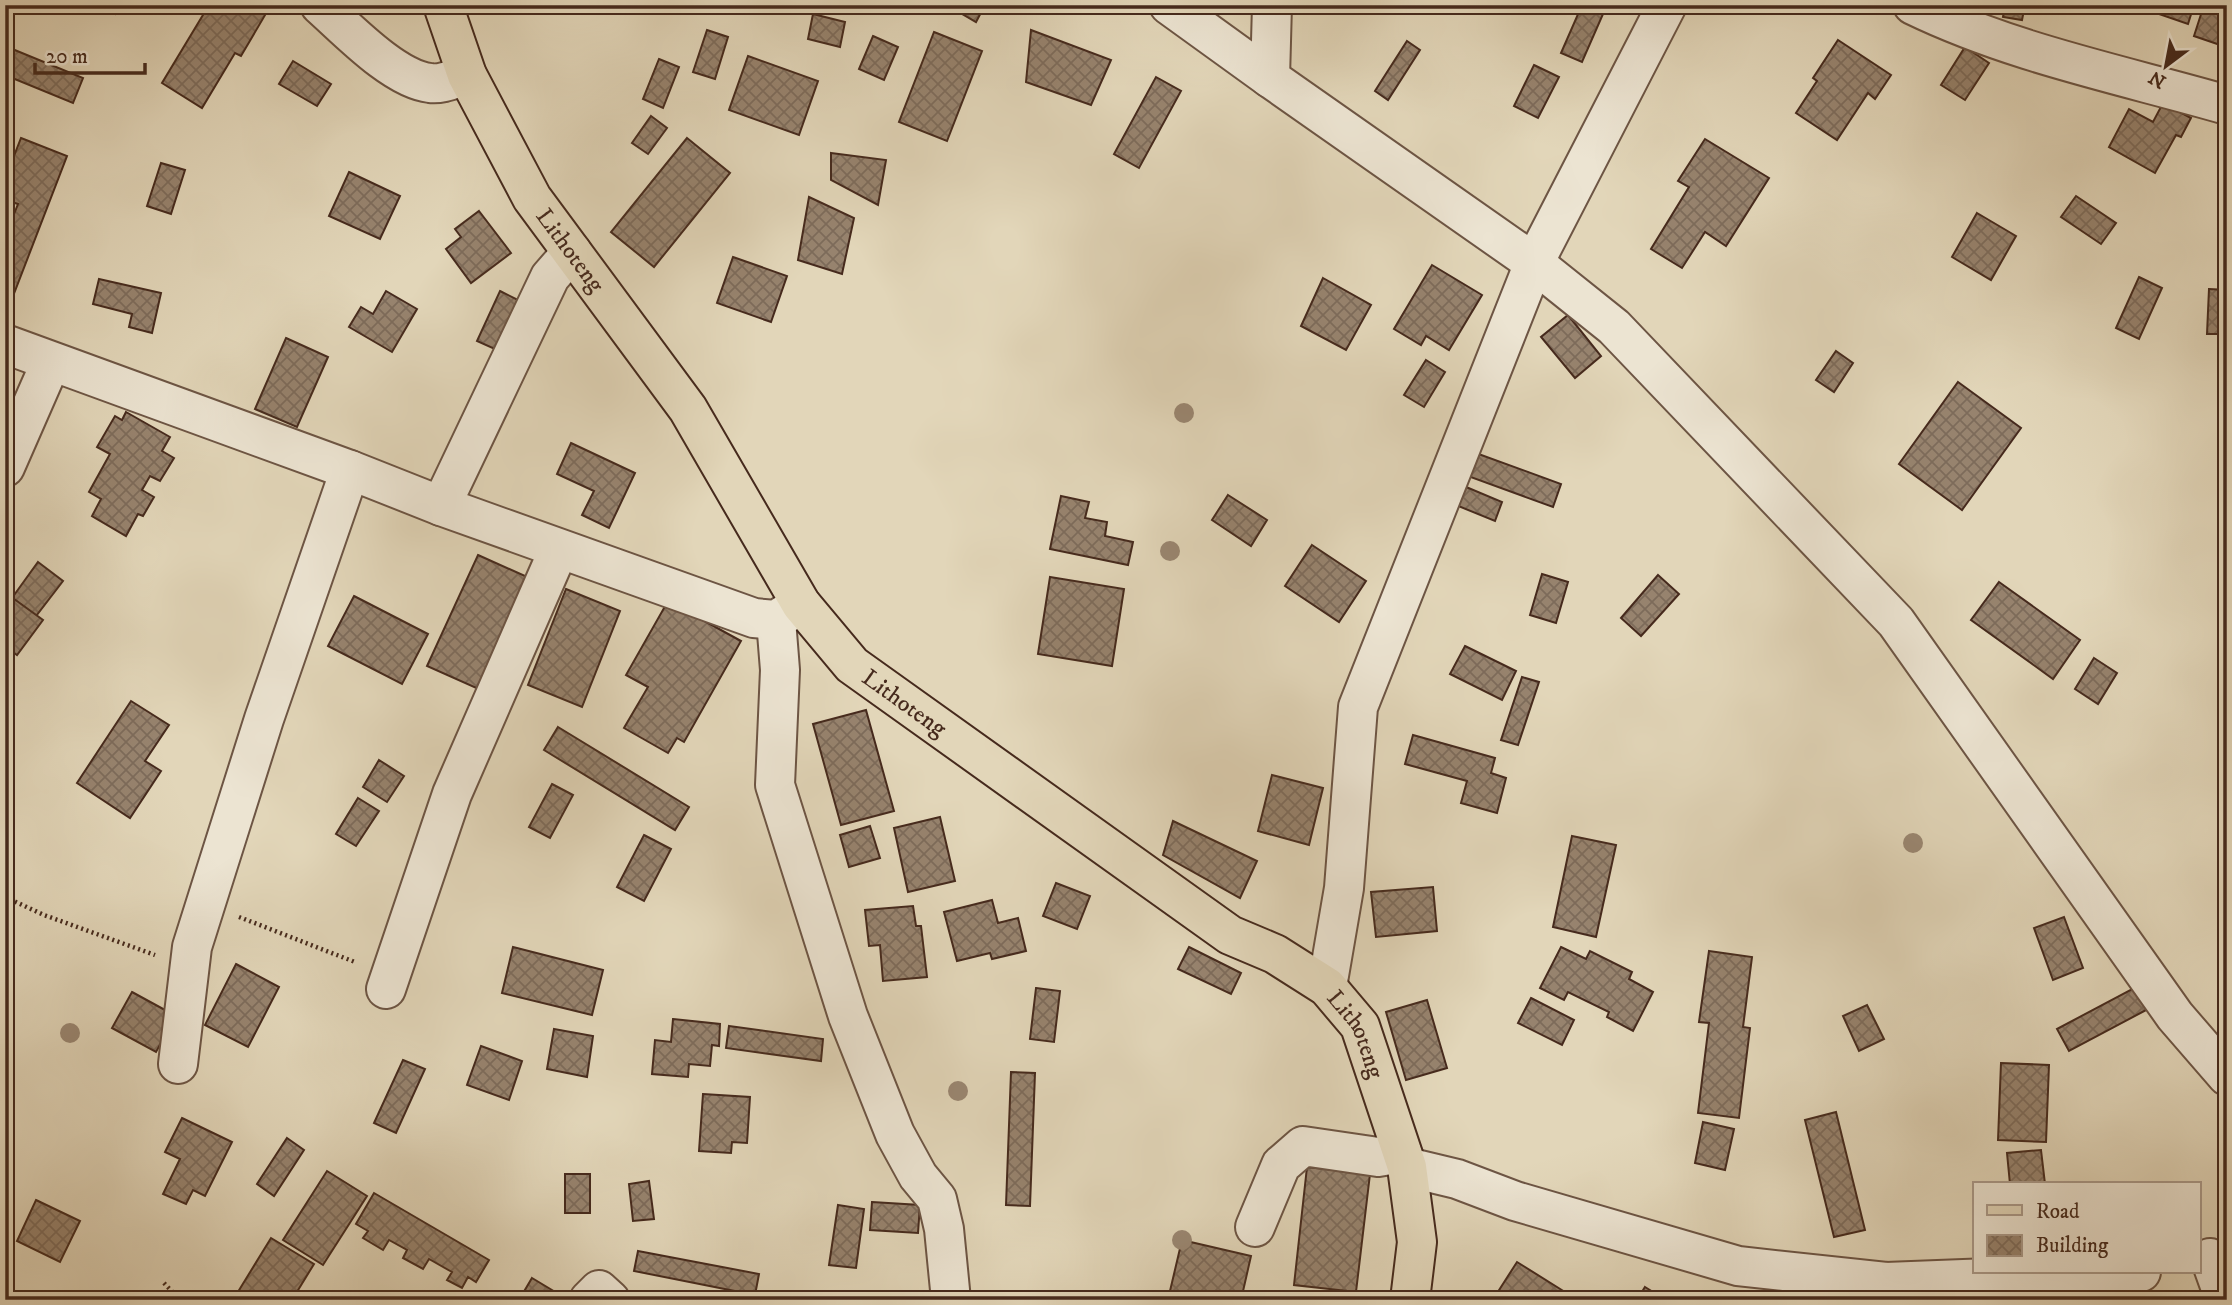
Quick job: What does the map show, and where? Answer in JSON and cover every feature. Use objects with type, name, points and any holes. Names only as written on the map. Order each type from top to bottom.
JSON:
[{"type":"main road","name":"Lithoteng","points":[[443,5],[467,75],[532,198],[688,409],[788,612],[852,665],[1230,935],[1275,954],[1327,987],[1360,1026],[1405,1160],[1417,1242],[1410,1300]]},
{"type":"street","points":[[320,5],[380,59],[416,80],[433,84],[467,75]]},
{"type":"street","points":[[1169,5],[1534,263],[1614,327],[1896,622],[2175,1016],[2227,1076]]},
{"type":"street","points":[[1270,78],[1272,5]]},
{"type":"street","points":[[1327,987],[1344,888],[1359,707],[1534,263],[1667,5]]},
{"type":"street","points":[[1913,5],[1940,18],[2003,40],[2227,105]]},
{"type":"street","points":[[441,506],[550,277],[572,252]]},
{"type":"street","points":[[5,344],[441,506],[754,618],[788,612],[780,670],[775,785],[848,1016],[895,1134],[918,1176],[937,1199],[944,1229],[951,1300]]},
{"type":"street","points":[[5,467],[51,362]]},
{"type":"street","points":[[178,1064],[192,947],[264,719],[350,470]]},
{"type":"street","points":[[388,983],[452,794],[559,549]]},
{"type":"street","points":[[1255,1227],[1281,1165],[1303,1146],[1405,1160],[1515,1201],[1738,1266],[1886,1282],[2090,1274]]},
{"type":"street","points":[[2212,1255],[2225,1300]]},
{"type":"street","points":[[589,1300],[599,1290],[610,1300]]},
{"type":"path","points":[[5,897],[44,915],[190,967]]},
{"type":"path","points":[[205,904],[388,983]]},
{"type":"path","points":[[164,1283],[180,1300]]},
{"type":"building","points":[[95,5],[133,5],[131,11],[119,6],[115,14]]},
{"type":"building","points":[[209,5],[259,5],[268,10],[241,56],[235,53],[202,108],[162,83]]},
{"type":"building","points":[[953,5],[985,5],[976,22],[952,8]]},
{"type":"building","points":[[1582,5],[1603,14],[1582,62],[1561,53]]},
{"type":"building","points":[[2005,5],[2025,5],[2022,20],[2003,17]]},
{"type":"building","points":[[2133,5],[2194,5],[2188,24]]},
{"type":"building","points":[[2204,5],[2227,5],[2227,35],[2223,46],[2194,36]]},
{"type":"building","points":[[813,14],[845,22],[840,47],[808,39]]},
{"type":"building","points":[[707,30],[728,37],[715,79],[693,72]]},
{"type":"building","points":[[1031,30],[1111,60],[1091,105],[1026,82]]},
{"type":"building","points":[[934,32],[982,51],[947,141],[899,122]]},
{"type":"building","points":[[873,36],[898,47],[884,80],[859,69]]},
{"type":"building","points":[[1838,40],[1891,75],[1875,99],[1868,93],[1837,140],[1796,113],[1817,81],[1813,78]]},
{"type":"building","points":[[1407,41],[1420,50],[1388,100],[1375,91]]},
{"type":"building","points":[[5,46],[83,78],[73,103],[5,75]]},
{"type":"building","points":[[1965,47],[1989,63],[1965,100],[1941,85]]},
{"type":"building","points":[[748,56],[818,81],[799,135],[729,110]]},
{"type":"building","points":[[659,59],[679,67],[663,108],[643,99]]},
{"type":"building","points":[[293,61],[331,84],[317,106],[279,84]]},
{"type":"building","points":[[1534,65],[1559,77],[1538,118],[1514,106]]},
{"type":"building","points":[[1156,77],[1181,91],[1139,168],[1114,154]]},
{"type":"building","points":[[2163,103],[2191,118],[2181,137],[2176,135],[2155,173],[2109,147],[2129,109],[2153,122]]},
{"type":"building","points":[[651,116],[667,128],[648,154],[632,143]]},
{"type":"building","points":[[21,138],[67,156],[5,317],[5,237],[18,204],[5,200],[5,179]]},
{"type":"building","points":[[687,138],[730,173],[654,267],[611,232]]},
{"type":"building","points":[[1705,139],[1769,178],[1726,246],[1705,232],[1682,268],[1651,249],[1689,187],[1678,181]]},
{"type":"building","points":[[831,153],[886,160],[878,205],[831,180]]},
{"type":"building","points":[[161,163],[185,170],[171,214],[147,206]]},
{"type":"building","points":[[349,172],[400,196],[380,239],[329,216]]},
{"type":"building","points":[[2076,196],[2116,223],[2101,244],[2061,217]]},
{"type":"building","points":[[809,197],[854,218],[842,274],[798,260]]},
{"type":"building","points":[[479,211],[511,253],[471,283],[446,249],[461,237],[455,229]]},
{"type":"building","points":[[1977,213],[2016,236],[1991,280],[1952,257]]},
{"type":"building","points":[[733,257],[787,276],[771,322],[717,303]]},
{"type":"building","points":[[1432,265],[1482,295],[1449,350],[1426,336],[1421,345],[1394,329]]},
{"type":"building","points":[[2139,277],[2162,288],[2139,339],[2116,328]]},
{"type":"building","points":[[1323,278],[1371,305],[1346,350],[1301,326]]},
{"type":"building","points":[[99,279],[161,293],[152,333],[129,327],[132,314],[93,304]]},
{"type":"building","points":[[2209,289],[2227,290],[2227,334],[2207,334]]},
{"type":"building","points":[[386,291],[417,309],[392,352],[349,327],[361,307],[373,314]]},
{"type":"building","points":[[500,291],[520,301],[497,350],[477,341]]},
{"type":"building","points":[[1568,315],[1601,356],[1575,378],[1541,337]]},
{"type":"building","points":[[286,338],[328,357],[297,427],[255,409]]},
{"type":"building","points":[[1836,351],[1853,363],[1834,392],[1816,380]]},
{"type":"building","points":[[1426,360],[1445,372],[1424,407],[1404,395]]},
{"type":"building","points":[[1958,382],[2021,428],[1962,510],[1899,464]]},
{"type":"building","points":[[126,412],[170,437],[162,451],[174,458],[160,481],[150,476],[142,490],[154,497],[143,516],[138,514],[126,536],[92,516],[101,499],[89,492],[110,454],[97,447],[115,416],[122,420]]},
{"type":"building","points":[[571,443],[635,473],[609,528],[582,515],[594,491],[557,474]]},
{"type":"building","points":[[1473,452],[1561,484],[1553,507],[1465,475]]},
{"type":"building","points":[[1459,484],[1502,502],[1495,521],[1451,503]]},
{"type":"building","points":[[1228,495],[1267,520],[1251,546],[1212,520]]},
{"type":"building","points":[[1061,496],[1089,502],[1085,518],[1107,522],[1105,536],[1133,542],[1128,565],[1050,549]]},
{"type":"building","points":[[1312,545],[1366,581],[1339,622],[1285,586]]},
{"type":"building","points":[[478,555],[534,580],[483,691],[427,666]]},
{"type":"building","points":[[38,562],[63,581],[36,616],[12,598]]},
{"type":"building","points":[[1542,574],[1568,582],[1556,623],[1530,615]]},
{"type":"building","points":[[1658,575],[1679,594],[1641,636],[1621,618]]},
{"type":"building","points":[[1050,577],[1124,589],[1112,666],[1038,654]]},
{"type":"building","points":[[1999,582],[2080,640],[2053,679],[1971,620]]},
{"type":"building","points":[[566,589],[620,611],[582,707],[528,685]]},
{"type":"building","points":[[10,596],[43,620],[17,655],[5,646],[5,602]]},
{"type":"building","points":[[354,596],[428,634],[402,684],[328,646]]},
{"type":"building","points":[[668,601],[741,641],[684,742],[677,738],[668,753],[624,728],[648,687],[626,675]]},
{"type":"building","points":[[1465,646],[1516,671],[1502,700],[1450,674]]},
{"type":"building","points":[[2094,658],[2117,673],[2098,704],[2075,689]]},
{"type":"building","points":[[1522,677],[1539,682],[1518,745],[1501,740]]},
{"type":"building","points":[[131,701],[169,725],[145,761],[161,771],[130,818],[77,783]]},
{"type":"building","points":[[866,710],[894,811],[841,825],[813,724]]},
{"type":"building","points":[[558,727],[689,807],[675,830],[544,750]]},
{"type":"building","points":[[1413,735],[1495,758],[1491,773],[1506,778],[1497,813],[1461,803],[1467,781],[1405,764]]},
{"type":"building","points":[[379,760],[404,776],[387,802],[363,787]]},
{"type":"building","points":[[1272,775],[1323,788],[1309,845],[1258,831]]},
{"type":"building","points":[[552,784],[573,795],[550,838],[529,827]]},
{"type":"building","points":[[358,798],[379,811],[356,846],[336,834]]},
{"type":"building","points":[[940,817],[955,881],[908,892],[894,828]]},
{"type":"building","points":[[1173,821],[1257,861],[1240,898],[1163,855]]},
{"type":"building","points":[[870,826],[880,858],[849,867],[840,835]]},
{"type":"building","points":[[644,835],[671,849],[644,901],[617,887]]},
{"type":"building","points":[[1572,836],[1616,845],[1596,937],[1553,927]]},
{"type":"building","points":[[1056,883],[1090,896],[1077,929],[1043,916]]},
{"type":"building","points":[[1433,887],[1437,931],[1376,937],[1371,892]]},
{"type":"building","points":[[992,900],[998,923],[1018,918],[1026,951],[992,959],[990,953],[957,961],[944,912]]},
{"type":"building","points":[[913,906],[916,926],[921,926],[927,977],[883,981],[880,945],[869,946],[865,910]]},
{"type":"building","points":[[2064,917],[2083,968],[2053,980],[2034,928]]},
{"type":"building","points":[[513,947],[603,970],[592,1015],[502,993]]},
{"type":"building","points":[[1189,947],[1241,973],[1231,994],[1178,969]]},
{"type":"building","points":[[1561,947],[1586,959],[1590,951],[1632,972],[1629,979],[1653,992],[1633,1031],[1607,1017],[1609,1012],[1568,992],[1564,1000],[1540,988]]},
{"type":"building","points":[[1709,951],[1752,957],[1743,1027],[1750,1028],[1739,1118],[1698,1113],[1709,1023],[1699,1022]]},
{"type":"building","points":[[236,964],[279,987],[248,1047],[205,1025]]},
{"type":"building","points":[[2136,987],[2148,1009],[2069,1051],[2057,1029]]},
{"type":"building","points":[[1036,988],[1060,991],[1054,1042],[1030,1039]]},
{"type":"building","points":[[132,992],[176,1016],[156,1052],[112,1028]]},
{"type":"building","points":[[1531,998],[1574,1020],[1562,1045],[1518,1023]]},
{"type":"building","points":[[1427,1000],[1447,1068],[1406,1080],[1386,1012]]},
{"type":"building","points":[[1867,1005],[1884,1039],[1859,1051],[1843,1016]]},
{"type":"building","points":[[673,1019],[720,1024],[719,1046],[712,1045],[710,1066],[689,1064],[688,1077],[652,1074],[655,1040],[671,1042]]},
{"type":"building","points":[[729,1026],[823,1039],[821,1061],[726,1048]]},
{"type":"building","points":[[554,1029],[593,1036],[587,1077],[547,1069]]},
{"type":"building","points":[[481,1046],[522,1061],[509,1100],[467,1085]]},
{"type":"building","points":[[403,1060],[425,1069],[396,1133],[374,1123]]},
{"type":"building","points":[[2001,1063],[2049,1065],[2046,1142],[1998,1140]]},
{"type":"building","points":[[1011,1072],[1035,1073],[1030,1206],[1006,1205]]},
{"type":"building","points":[[703,1094],[750,1097],[747,1143],[732,1142],[731,1153],[699,1151]]},
{"type":"building","points":[[1836,1112],[1865,1230],[1834,1237],[1805,1120]]},
{"type":"building","points":[[182,1118],[232,1142],[205,1196],[193,1190],[186,1204],[163,1194],[180,1159],[165,1152]]},
{"type":"building","points":[[1703,1122],[1734,1129],[1725,1170],[1695,1163]]},
{"type":"building","points":[[287,1138],[304,1150],[274,1196],[257,1184]]},
{"type":"building","points":[[2041,1150],[2045,1182],[2010,1182],[2007,1153]]},
{"type":"building","points":[[1307,1167],[1370,1174],[1356,1292],[1294,1285]]},
{"type":"building","points":[[327,1171],[367,1196],[323,1265],[283,1240]]},
{"type":"building","points":[[565,1174],[590,1174],[590,1213],[565,1213]]},
{"type":"building","points":[[649,1181],[654,1219],[633,1221],[629,1184]]},
{"type":"building","points":[[374,1193],[489,1260],[476,1282],[468,1277],[462,1288],[447,1280],[452,1272],[429,1259],[423,1269],[403,1258],[407,1250],[389,1240],[383,1250],[363,1238],[368,1231],[356,1224]]},
{"type":"building","points":[[36,1200],[80,1221],[60,1262],[17,1241]]},
{"type":"building","points":[[872,1202],[920,1205],[918,1233],[870,1230]]},
{"type":"building","points":[[838,1205],[864,1209],[856,1268],[829,1265]]},
{"type":"building","points":[[271,1238],[314,1264],[292,1300],[233,1300]]},
{"type":"building","points":[[1182,1240],[1251,1256],[1241,1300],[1207,1300],[1170,1291]]},
{"type":"building","points":[[638,1251],[759,1274],[755,1295],[634,1271]]},
{"type":"building","points":[[1517,1262],[1565,1292],[1561,1300],[1494,1298]]},
{"type":"building","points":[[532,1278],[557,1293],[553,1300],[519,1300]]},
{"type":"building","points":[[1645,1287],[1666,1300],[1637,1300]]}]
